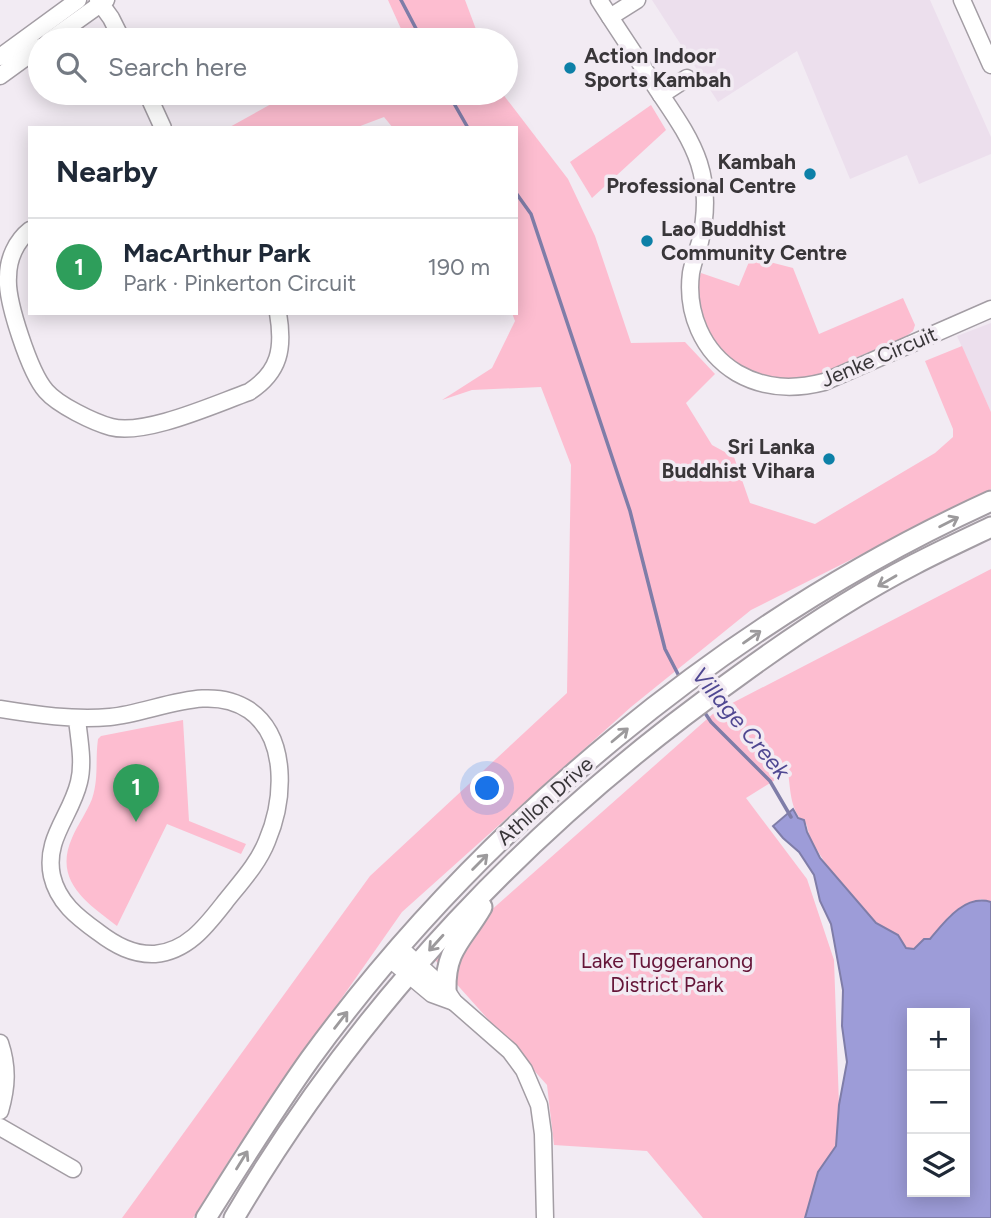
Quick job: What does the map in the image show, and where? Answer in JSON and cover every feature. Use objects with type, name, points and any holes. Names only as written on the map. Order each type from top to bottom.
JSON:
[{"type":"main road","name":"Athllon Drive","points":[[206,1218],[258,1135],[311,1059],[395,953],[451,891],[513,829],[577,771],[665,699],[764,628],[909,543],[991,501]]},
{"type":"main road","name":"Athllon Drive","points":[[234,1218],[322,1084],[413,969],[499,876],[576,804],[679,718],[772,652],[914,565],[991,527]]},
{"type":"main road","points":[[450,996],[446,972],[450,956],[475,920],[499,876]]},
{"type":"street","points":[[40,28],[78,0]]},
{"type":"street","name":"Jenke Circuit","points":[[599,0],[692,145],[702,175],[704,221],[691,271],[692,310],[704,340],[729,368],[748,380],[766,385],[805,387],[824,382],[991,309]]},
{"type":"street","points":[[610,17],[637,0]]},
{"type":"street","points":[[66,28],[102,1],[116,28]]},
{"type":"street","points":[[967,1],[991,65]]},
{"type":"street","points":[[0,57],[28,37]]},
{"type":"street","points":[[0,76],[28,56]]},
{"type":"street","points":[[661,95],[687,78]]},
{"type":"street","points":[[152,105],[162,126]]},
{"type":"street","points":[[28,232],[19,241],[12,255],[7,280],[28,361],[37,379],[55,399],[94,421],[112,427],[131,429],[150,425],[249,392],[261,384],[278,359],[281,340],[278,315]]},
{"type":"street","points":[[0,709],[77,719],[113,717],[196,699],[214,698],[233,702],[250,711],[269,731],[277,752],[280,783],[275,819],[267,842],[256,862],[205,927],[191,940],[174,949],[156,954],[138,953],[114,944],[72,912],[61,898],[54,882],[50,855],[55,833],[80,780],[77,719]]},
{"type":"street","points":[[395,953],[450,996],[510,1051],[524,1070],[536,1093],[543,1134],[545,1218]]},
{"type":"street","points":[[0,1043],[6,1069],[6,1090],[0,1111]]},
{"type":"street","points":[[0,1126],[73,1169]]},
{"type":"shaded area","points":[[652,0],[930,0],[991,137],[991,154],[919,184],[907,155],[850,179],[797,51],[718,102]]},
{"type":"shaded area","points":[[991,323],[991,412],[957,336]]},
{"type":"green space","points":[[388,0],[465,0],[476,28],[401,28]]},
{"type":"green space","points":[[269,105],[511,105],[568,179],[595,236],[631,343],[685,342],[715,374],[686,403],[712,445],[734,457],[750,503],[815,524],[935,453],[953,437],[953,429],[925,361],[962,346],[991,412],[991,489],[751,610],[631,707],[402,912],[236,1149],[193,1218],[122,1218],[370,876],[567,693],[571,465],[541,387],[472,390],[442,400],[492,368],[515,321],[513,315],[518,315],[518,126],[391,126],[384,117],[360,126],[232,126]]},
{"type":"green space","points":[[651,105],[666,130],[592,198],[570,162]]},
{"type":"green space","points":[[751,257],[793,268],[819,334],[903,298],[915,325],[913,331],[895,342],[816,375],[783,379],[753,372],[740,365],[717,344],[702,317],[697,295],[701,273],[739,286]]},
{"type":"green space","name":"Lake Tuggeranong District Park","points":[[991,569],[991,902],[981,899],[950,915],[930,939],[924,939],[914,949],[906,948],[896,936],[869,916],[825,862],[807,825],[794,808],[788,772],[746,798],[807,879],[834,960],[839,1105],[836,1146],[818,1172],[805,1218],[703,1218],[647,1151],[554,1145],[547,1085],[435,960],[715,712]]},
{"type":"green space","points":[[183,720],[189,821],[246,844],[241,854],[167,824],[117,926],[95,909],[76,889],[67,867],[67,853],[72,838],[94,791],[98,739],[101,736]]},
{"type":"water","points":[[793,809],[798,818],[804,820],[820,858],[876,923],[898,935],[906,948],[914,949],[924,939],[930,939],[949,917],[964,905],[991,902],[991,1218],[805,1218],[818,1172],[836,1146],[839,1105],[847,1062],[842,1026],[843,990],[831,924],[820,901],[814,875],[799,852],[773,826]]},
{"type":"waterway","name":"Village Creek","points":[[401,0],[416,28]]},
{"type":"waterway","name":"Village Creek","points":[[455,105],[467,126]]},
{"type":"waterway","name":"Village Creek","points":[[518,196],[531,214],[630,511],[665,649],[680,678]]},
{"type":"waterway","name":"Village Creek","points":[[703,710],[711,722],[770,781],[791,817]]},
{"type":"place","name":"Action Indoor Sports Kambah","points":[[570,68]]},
{"type":"place","name":"Kambah Professional Centre","points":[[810,174]]},
{"type":"place","name":"Lao Buddhist Community Centre","points":[[647,241]]},
{"type":"place","name":"Sri Lanka Buddhist Vihara","points":[[829,459]]},
{"type":"place","name":"MacArthur Park","points":[[136,822]]}]
